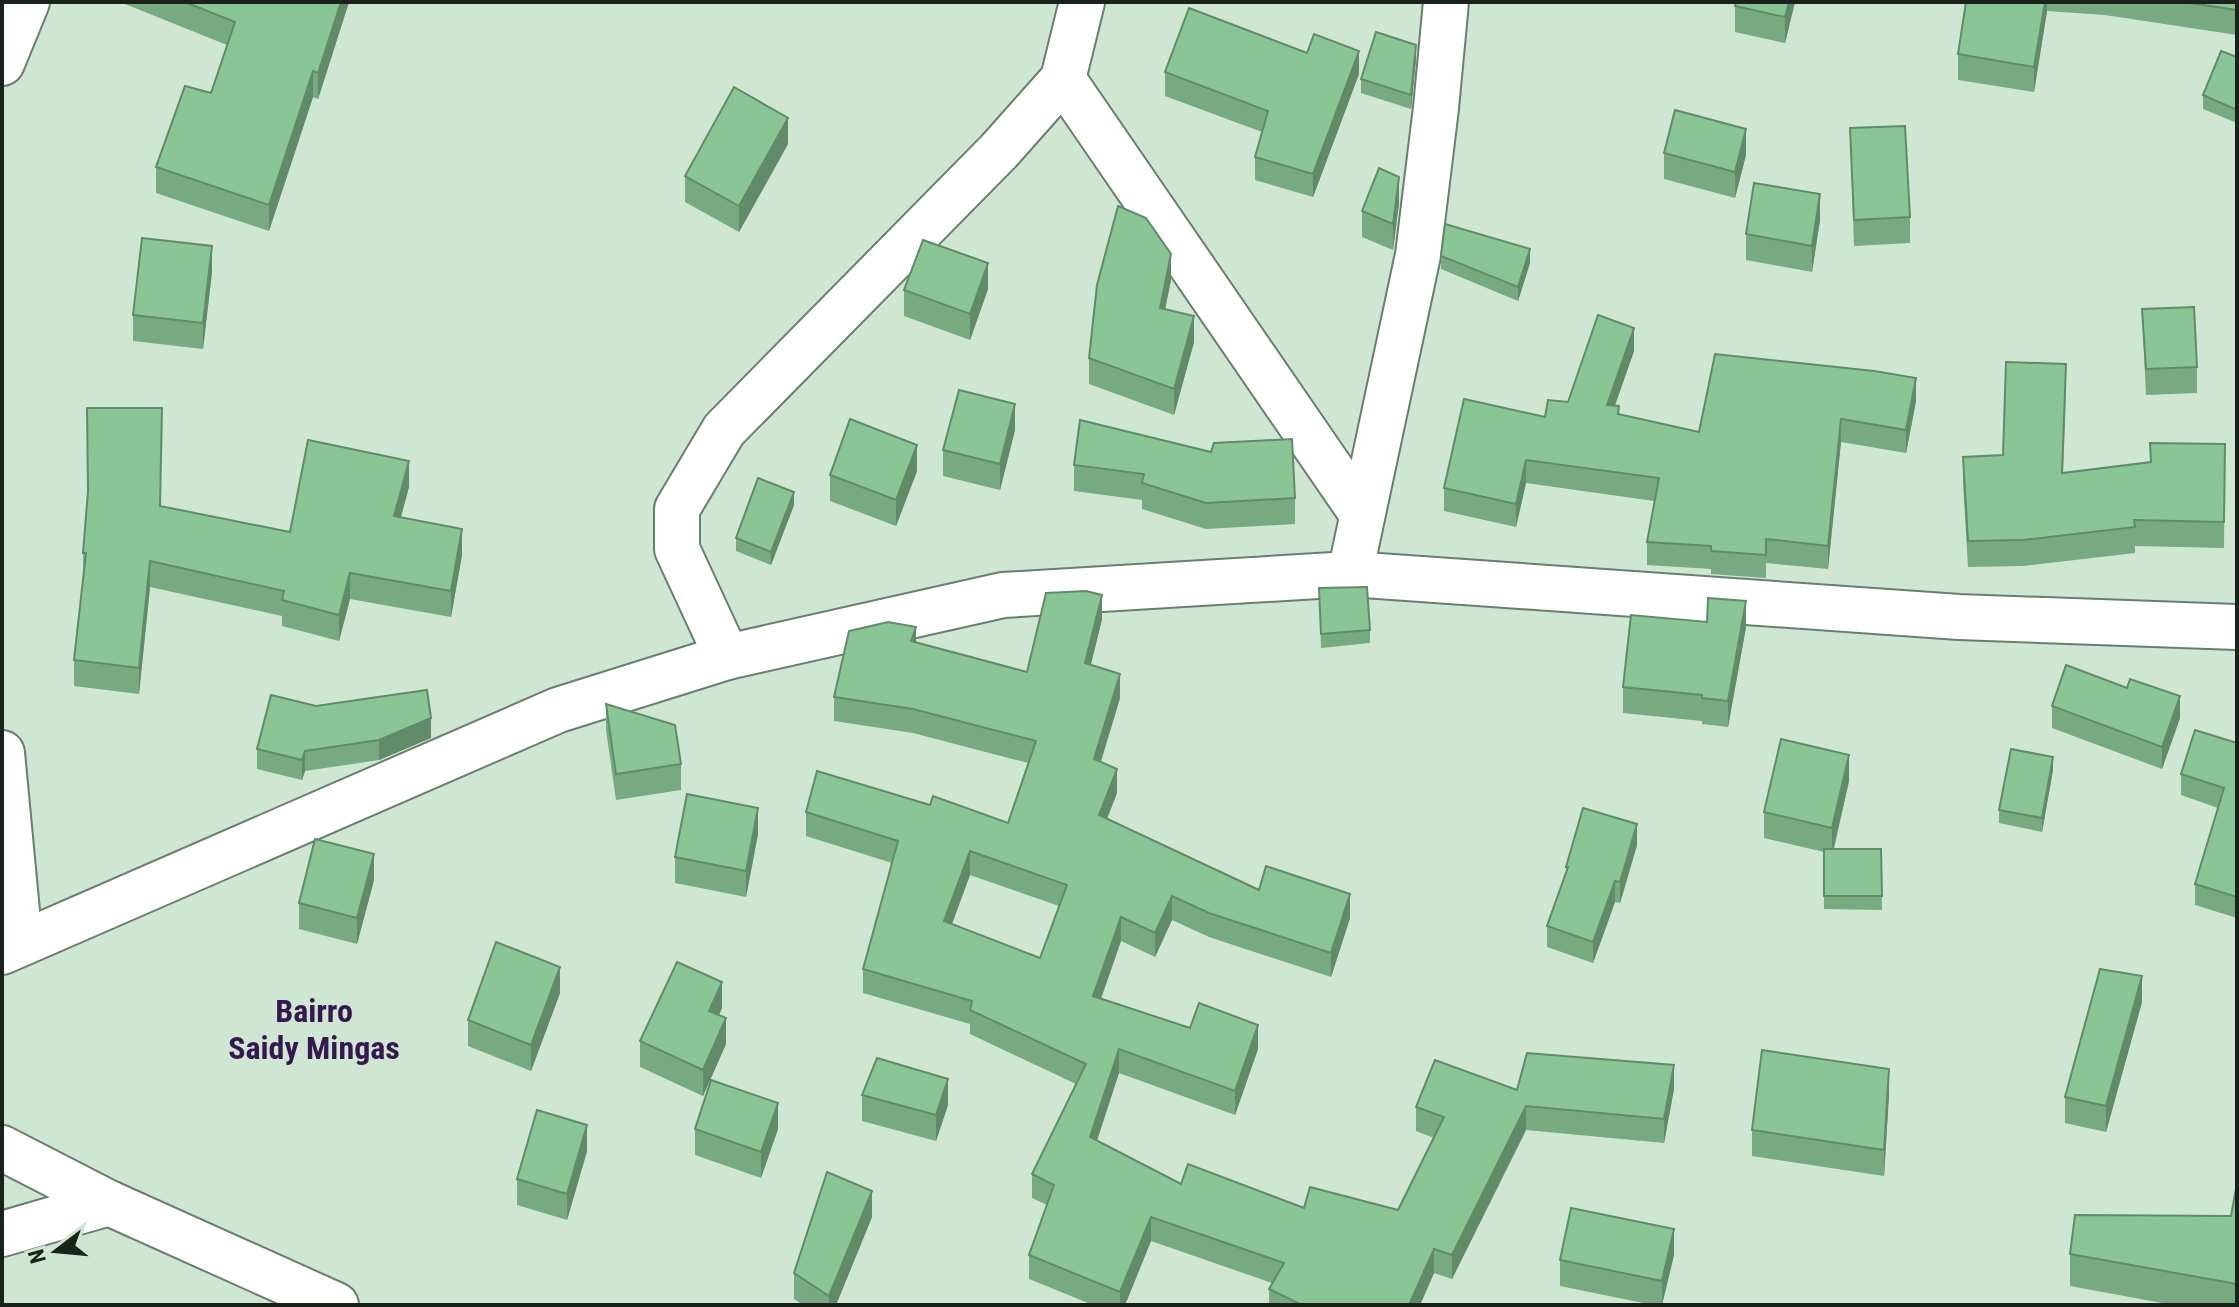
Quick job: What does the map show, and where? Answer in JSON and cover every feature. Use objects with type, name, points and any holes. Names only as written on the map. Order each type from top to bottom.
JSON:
[{"type":"street","points":[[2,63],[27,2]]},
{"type":"street","points":[[727,657],[677,549],[677,509],[724,430],[999,151],[1063,79],[1082,2]]},
{"type":"street","points":[[1350,574],[1418,255],[1446,2]]},
{"type":"street","points":[[1063,79],[1362,514]]},
{"type":"street","points":[[2,753],[11,948],[558,710],[727,657],[1003,595],[1350,574],[1959,617],[2237,627]]},
{"type":"street","points":[[2,1148],[109,1203],[336,1305]]},
{"type":"street","points":[[2,1234],[109,1203]]},
{"type":"building","points":[[185,2],[341,2],[318,73],[313,71],[269,205],[156,167],[185,86],[211,93],[235,22]]},
{"type":"building","points":[[1736,2],[1789,2],[1785,17],[1735,6]]},
{"type":"building","points":[[1966,2],[2045,2],[2034,67],[1958,54]]},
{"type":"building","points":[[2184,2],[2237,2],[2237,10]]},
{"type":"building","points":[[1189,8],[1307,53],[1314,34],[1359,51],[1313,174],[1255,157],[1268,111],[1165,72]]},
{"type":"building","points":[[1376,32],[1416,45],[1411,95],[1361,79]]},
{"type":"building","points":[[2221,51],[2237,57],[2237,110],[2203,95]]},
{"type":"building","points":[[734,87],[788,118],[739,206],[685,176]]},
{"type":"building","points":[[1675,110],[1746,129],[1735,172],[1664,153]]},
{"type":"building","points":[[1905,126],[1910,217],[1854,220],[1850,128]]},
{"type":"building","points":[[1379,168],[1399,177],[1393,224],[1362,211]]},
{"type":"building","points":[[1754,183],[1820,194],[1812,246],[1746,234]]},
{"type":"building","points":[[1118,206],[1146,218],[1171,254],[1160,308],[1194,316],[1174,389],[1089,358],[1097,285]]},
{"type":"building","points":[[1445,224],[1530,249],[1518,287],[1441,256]]},
{"type":"building","points":[[142,238],[212,246],[203,323],[133,315]]},
{"type":"building","points":[[923,240],[988,263],[970,314],[904,290]]},
{"type":"building","points":[[2194,307],[2197,367],[2146,369],[2142,309]]},
{"type":"building","points":[[1598,315],[1634,328],[1607,405],[1619,406],[1618,414],[1699,432],[1715,354],[1916,378],[1906,430],[1841,419],[1828,546],[1766,539],[1766,555],[1711,551],[1711,546],[1647,542],[1659,478],[1526,460],[1516,504],[1444,488],[1464,399],[1545,417],[1548,400],[1568,402]]},
{"type":"building","points":[[2006,362],[2066,364],[2062,473],[2151,462],[2150,443],[2225,444],[2224,522],[2134,520],[2135,527],[2023,540],[1968,541],[1963,457],[2003,455]]},
{"type":"building","points":[[959,390],[1015,404],[1000,464],[943,450]]},
{"type":"building","points":[[87,408],[162,408],[160,506],[290,532],[308,440],[409,461],[394,516],[462,529],[451,591],[350,573],[339,615],[282,600],[284,591],[150,561],[139,668],[74,660],[86,553],[83,553],[88,491]]},
{"type":"building","points":[[850,419],[917,445],[896,500],[830,475]]},
{"type":"building","points":[[1080,420],[1211,452],[1214,443],[1292,439],[1295,498],[1206,503],[1142,483],[1144,474],[1074,465]]},
{"type":"building","points":[[758,478],[794,492],[771,552],[736,538]]},
{"type":"building","points":[[1367,587],[1370,630],[1321,634],[1319,588]]},
{"type":"building","points":[[1086,591],[1102,595],[1085,663],[1120,674],[1094,759],[1117,769],[1099,815],[1259,890],[1266,866],[1350,894],[1331,953],[1209,913],[1172,896],[1155,933],[1121,917],[1093,996],[1190,1028],[1199,1003],[1258,1025],[1235,1091],[1119,1049],[1090,1137],[1181,1184],[1188,1164],[1304,1208],[1310,1187],[1398,1210],[1444,1117],[1416,1107],[1435,1060],[1517,1090],[1527,1053],[1674,1065],[1664,1119],[1526,1106],[1452,1255],[1434,1249],[1409,1305],[1302,1305],[1269,1289],[1284,1263],[1151,1217],[1120,1292],[1029,1255],[1054,1185],[1032,1174],[1086,1064],[970,1010],[972,1001],[863,969],[898,841],[806,812],[817,771],[930,805],[933,796],[1008,823],[1036,741],[913,709],[834,697],[849,631],[888,622],[916,627],[911,641],[1027,672],[1046,593]],"holes":[[[970,851],[1067,885],[1040,958],[944,921]]]},
{"type":"building","points":[[1708,598],[1746,601],[1728,701],[1702,698],[1702,695],[1623,687],[1631,615],[1707,622]]},
{"type":"building","points":[[2066,665],[2127,688],[2130,679],[2180,696],[2162,747],[2052,706]]},
{"type":"building","points":[[427,690],[431,718],[379,740],[305,751],[302,760],[257,749],[271,695],[316,706]]},
{"type":"building","points":[[606,704],[675,725],[681,764],[616,774]]},
{"type":"building","points":[[2195,730],[2237,743],[2237,897],[2195,884],[2224,788],[2181,774]]},
{"type":"building","points":[[1781,739],[1849,755],[1832,828],[1764,812]]},
{"type":"building","points":[[2011,749],[2053,757],[2042,818],[1999,810]]},
{"type":"building","points":[[687,794],[758,808],[746,871],[675,857]]},
{"type":"building","points":[[1583,808],[1637,824],[1620,882],[1615,881],[1593,942],[1547,926],[1568,867]]},
{"type":"building","points":[[315,839],[374,854],[357,918],[299,903]]},
{"type":"building","points":[[1824,849],[1881,849],[1882,896],[1824,896]]},
{"type":"building","points":[[496,942],[560,967],[531,1045],[468,1020]]},
{"type":"building","points":[[677,962],[722,982],[709,1011],[726,1018],[703,1070],[640,1041]]},
{"type":"building","points":[[2100,969],[2142,976],[2106,1106],[2065,1097]]},
{"type":"building","points":[[1762,1050],[1889,1069],[1884,1150],[1752,1130]]},
{"type":"building","points":[[877,1058],[948,1079],[936,1115],[862,1095]]},
{"type":"building","points":[[711,1080],[778,1103],[761,1152],[695,1129]]},
{"type":"building","points":[[537,1110],[587,1125],[567,1194],[517,1179]]},
{"type":"building","points":[[827,1172],[872,1191],[829,1296],[794,1273]]},
{"type":"building","points":[[2237,1183],[2237,1284],[2070,1254],[2075,1215],[2231,1216]]},
{"type":"building","points":[[1571,1208],[1674,1229],[1662,1281],[1560,1260]]},
{"type":"district","name":"Bairro Saidy Mingas","points":[[314,1030]]}]
